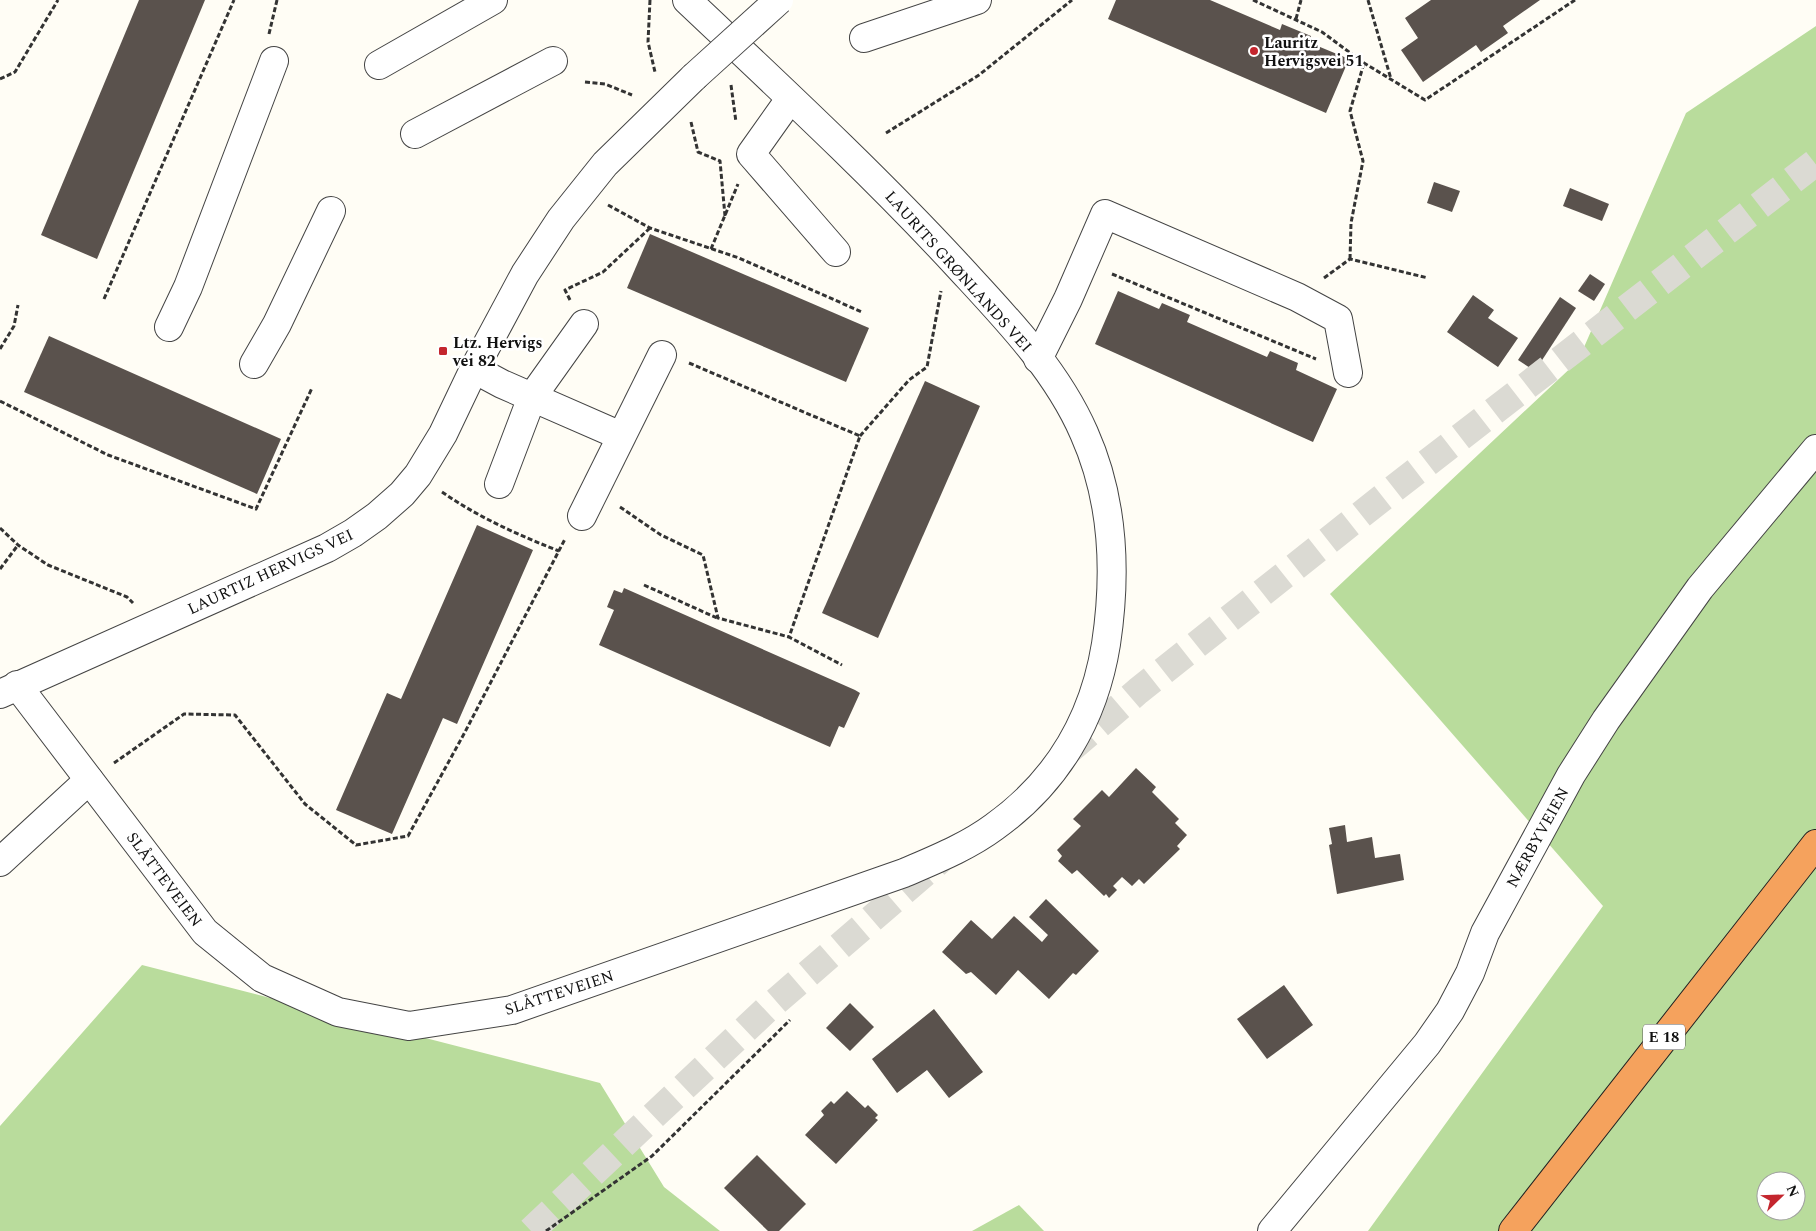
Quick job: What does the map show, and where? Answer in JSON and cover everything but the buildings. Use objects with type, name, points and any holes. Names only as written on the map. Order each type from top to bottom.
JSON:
[{"type":"highway","name":"E 18","points":[[1513,1231],[1816,844]]},
{"type":"street","points":[[379,65],[493,0]]},
{"type":"street","name":"LAURITS GRØNLANDS VEI","points":[[687,0],[904,208],[1013,326],[1061,390],[1083,432],[1101,478],[1111,525],[1113,571],[1109,624],[1101,673],[1088,713],[1074,741],[1053,772],[1024,803],[992,828],[946,855],[904,873]]},
{"type":"street","name":"LAURTIZ HERVIGS VEI","points":[[8,689],[277,571],[353,533],[402,494],[418,475],[443,434],[474,369],[525,274],[582,190],[605,164],[694,77],[779,0]]},
{"type":"street","points":[[864,38],[978,0]]},
{"type":"street","points":[[168,327],[188,287],[272,48]]},
{"type":"street","points":[[415,134],[553,61]]},
{"type":"street","points":[[790,99],[751,154],[836,252]]},
{"type":"street","points":[[254,364],[277,324],[331,211]]},
{"type":"street","points":[[1038,359],[1082,268],[1105,214],[1297,297],[1338,319],[1348,373]]},
{"type":"street","points":[[499,484],[532,397],[584,324]]},
{"type":"street","points":[[582,516],[662,355]]},
{"type":"street","points":[[474,369],[621,436]]},
{"type":"street","name":"NÆRBYVEIEN","points":[[1272,1231],[1427,1044],[1444,1019],[1470,973],[1485,933],[1571,775],[1606,720],[1700,588],[1816,449]]},
{"type":"street","name":"SLÅTTEVEIEN","points":[[8,689],[89,780],[205,932],[262,978],[338,1012],[409,1026],[512,1010],[904,873]]},
{"type":"street","points":[[0,862],[89,780]]},
{"type":"path","points":[[0,79],[15,72],[58,0]]},
{"type":"path","points":[[104,299],[234,0]]},
{"type":"path","points":[[272,48],[277,0]]},
{"type":"path","points":[[650,0],[648,42],[663,107]]},
{"type":"path","points":[[886,133],[979,75],[1072,0]]},
{"type":"path","points":[[1254,0],[1322,32],[1364,63],[1425,100],[1575,0]]},
{"type":"path","points":[[1296,19],[1301,0]]},
{"type":"path","points":[[1368,0],[1391,80]]},
{"type":"path","points":[[738,128],[730,88],[742,53]]},
{"type":"path","points":[[1350,259],[1352,222],[1363,161],[1350,111],[1364,63]]},
{"type":"path","points":[[585,82],[605,84],[690,118],[698,152],[720,161]]},
{"type":"path","points":[[724,153],[720,161],[725,216]]},
{"type":"path","points":[[711,249],[751,154]]},
{"type":"path","points":[[582,190],[650,228],[739,258],[862,312]]},
{"type":"path","points":[[584,324],[565,290],[603,272],[650,228]]},
{"type":"path","points":[[789,637],[860,436],[909,380],[928,367],[947,254]]},
{"type":"path","points":[[1297,297],[1350,259],[1428,278]]},
{"type":"path","points":[[1082,268],[1119,275],[1348,373]]},
{"type":"path","points":[[0,349],[14,326],[18,305]]},
{"type":"path","points":[[662,355],[700,366],[860,436]]},
{"type":"path","points":[[0,401],[108,456],[256,509],[312,388]]},
{"type":"path","points":[[418,475],[460,504],[518,535],[559,551]]},
{"type":"path","points":[[594,491],[661,535],[703,555],[718,618]]},
{"type":"path","points":[[89,780],[184,714],[235,716],[305,804],[356,845],[408,836],[466,732],[569,532],[582,516]]},
{"type":"path","points":[[0,528],[18,545],[48,565],[127,597],[158,624]]},
{"type":"path","points":[[0,569],[18,545]]},
{"type":"path","points":[[644,585],[718,618],[789,637],[842,665]]},
{"type":"path","points":[[546,1231],[652,1156],[790,1020]]},
{"type":"green space","points":[[1816,26],[1816,1231],[1368,1231],[1603,906],[1330,594],[1578,361],[1686,113]]},
{"type":"green space","points":[[142,965],[600,1083],[664,1187],[720,1231],[0,1231],[0,1126]]},
{"type":"green space","points":[[1019,1205],[1044,1231],[972,1231]]},
{"type":"tunnel","points":[[1067,752],[1138,691],[1396,487],[1816,162]]},
{"type":"tunnel","points":[[531,1231],[766,1010],[941,859]]},
{"type":"place","name":"Lauritz Hervigsvei 51","points":[[1254,51]]},
{"type":"place","name":"Ltz. Hervigs vei 82","points":[[443,351]]}]
